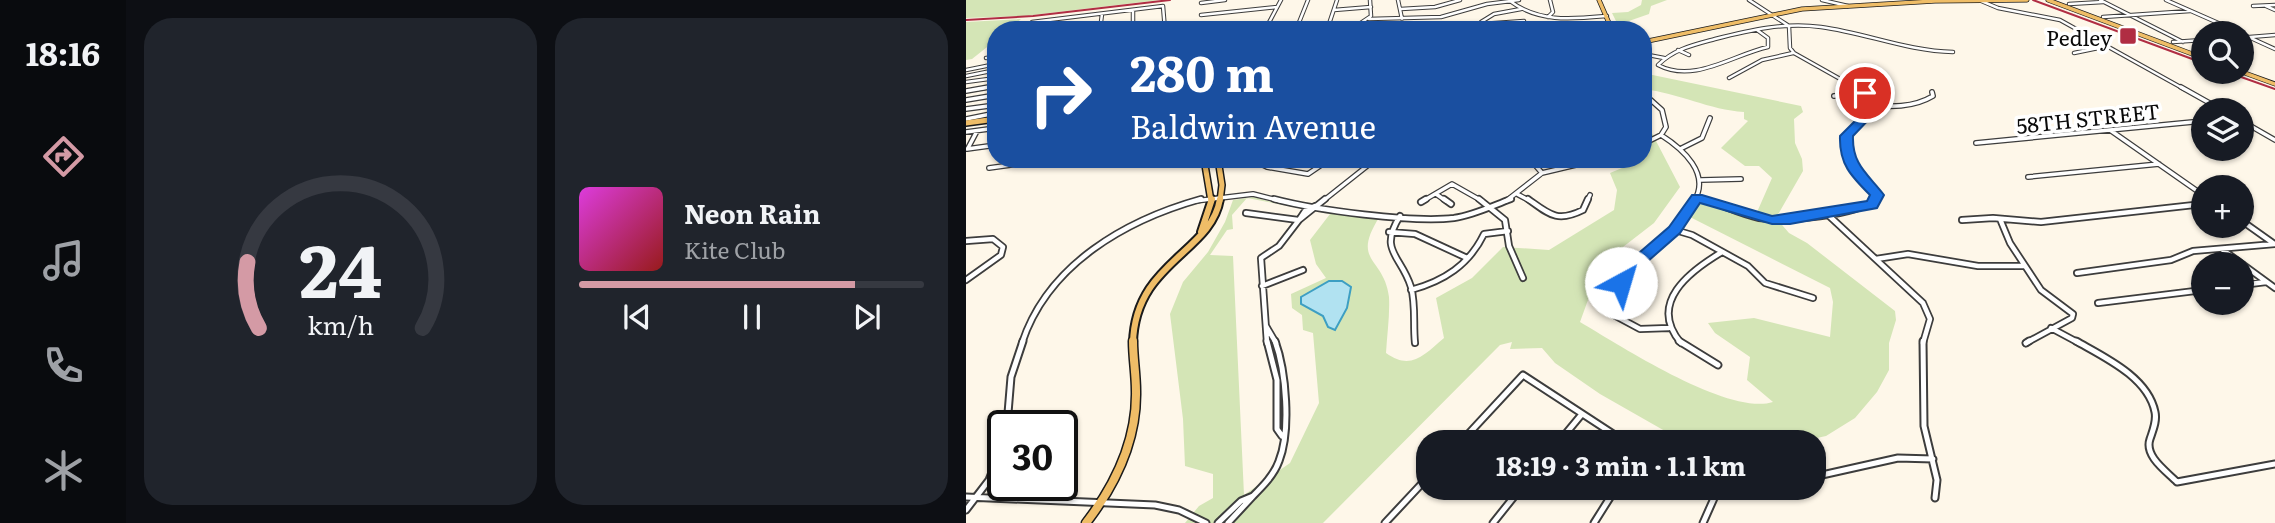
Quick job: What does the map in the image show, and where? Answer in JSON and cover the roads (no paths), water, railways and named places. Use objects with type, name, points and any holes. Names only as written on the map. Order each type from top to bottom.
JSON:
[{"type":"main road","points":[[1599,0],[1609,21]]},
{"type":"main road","points":[[1652,42],[1770,15],[1849,6],[1910,1],[2027,0]]},
{"type":"main road","points":[[2041,0],[2191,53]]},
{"type":"main road","points":[[2051,0],[2114,25]]},
{"type":"main road","points":[[2051,0],[2093,15]]},
{"type":"main road","points":[[2051,0],[2191,52]]},
{"type":"main road","points":[[1652,43],[1770,15]]},
{"type":"main road","points":[[1668,40],[1696,30]]},
{"type":"main road","points":[[2254,75],[2275,83]]},
{"type":"main road","points":[[966,125],[987,124]]},
{"type":"main road","points":[[1201,232],[1203,219],[1212,199],[1206,168]]},
{"type":"main road","points":[[1086,523],[1102,503],[1132,438],[1137,401],[1131,341],[1137,308],[1150,283],[1216,215],[1224,197],[1219,168]]},
{"type":"street","points":[[1201,3],[1225,0]]},
{"type":"street","points":[[1270,21],[1280,0]]},
{"type":"street","points":[[1300,21],[1308,0]]},
{"type":"street","points":[[1330,21],[1337,0]]},
{"type":"street","points":[[1369,19],[1370,0]]},
{"type":"street","points":[[1398,0],[1402,19]]},
{"type":"street","points":[[1445,0],[1452,2]]},
{"type":"street","points":[[1401,9],[1460,0]]},
{"type":"street","points":[[1366,21],[1447,16],[1510,0],[1520,0]]},
{"type":"street","points":[[1510,0],[1521,9],[1548,17],[1607,16]]},
{"type":"street","points":[[1548,17],[1553,12],[1550,0]]},
{"type":"street","points":[[1749,0],[1789,26]]},
{"type":"street","points":[[1822,0],[1849,6]]},
{"type":"street","points":[[2166,0],[2211,21]]},
{"type":"street","points":[[1216,1],[1218,13]]},
{"type":"street","points":[[1979,1],[1993,7],[2050,16],[2201,98]]},
{"type":"street","points":[[2071,5],[2102,1],[2183,41]]},
{"type":"street","points":[[2253,6],[2275,5]]},
{"type":"street","points":[[2265,6],[2275,10]]},
{"type":"street","points":[[1040,21],[1165,7],[1165,21]]},
{"type":"street","points":[[1201,15],[1277,7]]},
{"type":"street","points":[[1334,10],[1371,7]]},
{"type":"street","points":[[1484,21],[1489,16],[1521,9]]},
{"type":"street","points":[[1133,10],[1133,21]]},
{"type":"street","points":[[2103,17],[2190,11]]},
{"type":"street","points":[[1101,21],[1102,13]]},
{"type":"street","points":[[1069,21],[1070,17]]},
{"type":"street","points":[[1789,26],[1790,48],[1794,53],[1865,93]]},
{"type":"street","points":[[1757,30],[1768,38],[1768,47],[1742,52],[1700,73],[1659,68],[1664,58],[1677,50],[1757,30],[1789,26],[1820,27],[1862,35],[1908,50],[1953,51]]},
{"type":"street","points":[[2254,37],[2275,35]]},
{"type":"street","points":[[2254,40],[2275,49]]},
{"type":"street","points":[[2173,42],[2191,41]]},
{"type":"street","points":[[2074,53],[2108,46]]},
{"type":"street","points":[[1677,50],[1689,55]]},
{"type":"street","points":[[1730,78],[1762,60],[1794,53]]},
{"type":"street","points":[[1652,56],[1664,58]]},
{"type":"street","points":[[966,70],[987,66]]},
{"type":"street","points":[[966,76],[987,71]]},
{"type":"street","points":[[966,82],[987,79]]},
{"type":"street","points":[[966,91],[987,88]]},
{"type":"street","points":[[1867,104],[1899,106],[1927,100],[1933,96],[1932,92]]},
{"type":"street","points":[[1834,96],[1865,93]]},
{"type":"street","points":[[1697,198],[1772,220],[1861,209],[1877,200],[1874,188],[1847,162],[1846,136],[1865,119],[1865,93]]},
{"type":"street","points":[[966,100],[987,96]]},
{"type":"street","points":[[1652,101],[1662,110],[1666,127],[1661,135],[1652,140]]},
{"type":"street","points":[[966,109],[987,106]]},
{"type":"street","points":[[966,125],[987,117]]},
{"type":"street","points":[[1682,148],[1704,139],[1709,133],[1710,118]]},
{"type":"street","name":"58TH STREET","points":[[1976,144],[2191,122]]},
{"type":"street","points":[[966,125],[978,130]]},
{"type":"street","points":[[967,149],[978,130],[987,126]]},
{"type":"street","points":[[2254,128],[2275,140]]},
{"type":"street","points":[[2110,130],[2191,187]]},
{"type":"street","points":[[1661,135],[1682,148],[1701,180],[1697,198],[1675,230],[1624,274],[1612,314],[1640,330],[1669,328]]},
{"type":"street","points":[[967,149],[987,146]]},
{"type":"street","points":[[2028,177],[2159,164]]},
{"type":"street","points":[[1274,168],[1308,174],[1317,168]]},
{"type":"street","points":[[1218,523],[1253,496],[1275,472],[1281,457],[1282,436],[1277,429],[1277,380],[1265,340],[1261,258],[1279,246],[1305,214],[1365,168]]},
{"type":"street","points":[[1534,168],[1542,173]]},
{"type":"street","points":[[1006,410],[1006,395],[1021,340],[1061,277],[1114,231],[1143,216],[1176,205],[1252,194],[1316,206],[1452,218],[1493,207],[1517,194],[1542,173],[1573,168]]},
{"type":"street","points":[[1701,180],[1741,179]]},
{"type":"street","points":[[1421,202],[1452,184],[1493,207],[1505,220],[1509,246],[1523,278]]},
{"type":"street","points":[[1436,194],[1451,204]]},
{"type":"street","points":[[1517,194],[1530,199],[1541,213],[1562,218],[1583,210],[1590,195]]},
{"type":"street","points":[[1962,220],[2041,222],[2191,205]]},
{"type":"street","points":[[1825,213],[1923,303],[1930,319],[1923,343],[1923,397],[1924,426],[1937,480],[1935,498]]},
{"type":"street","points":[[1246,214],[1299,220]]},
{"type":"street","points":[[1401,215],[1389,232],[1390,250],[1398,260],[1411,290],[1415,343]]},
{"type":"street","points":[[2000,219],[2010,243],[2041,290],[2073,314],[2072,318],[2026,343]]},
{"type":"street","points":[[2254,229],[2275,244]]},
{"type":"street","points":[[1675,230],[1748,266],[1765,283],[1813,298]]},
{"type":"street","points":[[1411,290],[1445,279],[1468,258],[1483,234],[1508,231]]},
{"type":"street","points":[[1389,232],[1422,235],[1447,252],[1468,258]]},
{"type":"street","points":[[966,241],[993,239],[1003,247],[1001,255],[966,280]]},
{"type":"street","points":[[2077,273],[2171,260],[2193,251],[2275,244]]},
{"type":"street","points":[[2222,249],[2275,288]]},
{"type":"street","points":[[1718,365],[1695,354],[1669,328],[1668,315],[1676,286],[1686,275],[1722,252]]},
{"type":"street","points":[[1876,259],[1908,254],[1990,267],[2024,266]]},
{"type":"street","points":[[1262,286],[1282,281],[1303,270]]},
{"type":"street","points":[[2254,284],[2267,282]]},
{"type":"street","points":[[2098,303],[2191,291]]},
{"type":"street","points":[[2051,328],[2138,381],[2155,411],[2155,425],[2148,443],[2154,460],[2176,482],[2275,464]]},
{"type":"street","points":[[1472,430],[1523,375],[1608,430]]},
{"type":"street","points":[[1568,430],[1582,413]]},
{"type":"street","points":[[1826,474],[1898,458],[1933,459]]},
{"type":"street","points":[[966,510],[979,498],[987,484]]},
{"type":"street","points":[[1385,523],[1416,490]]},
{"type":"street","points":[[966,497],[1155,505],[1179,510],[1206,523]]},
{"type":"street","points":[[1493,523],[1511,500]]},
{"type":"street","points":[[1594,523],[1608,500]]},
{"type":"street","points":[[1703,523],[1713,500]]},
{"type":"street","points":[[1228,523],[1240,507]]},
{"type":"water","points":[[1329,281],[1342,281],[1351,287],[1347,308],[1335,330],[1328,327],[1323,316],[1301,304],[1301,297]]},
{"type":"railway","points":[[966,20],[1033,16],[1170,0]]},
{"type":"railway","points":[[2033,0],[2191,59]]},
{"type":"railway","points":[[2254,82],[2275,89]]},
{"type":"place","name":"Pedley","points":[[2128,36]]}]
